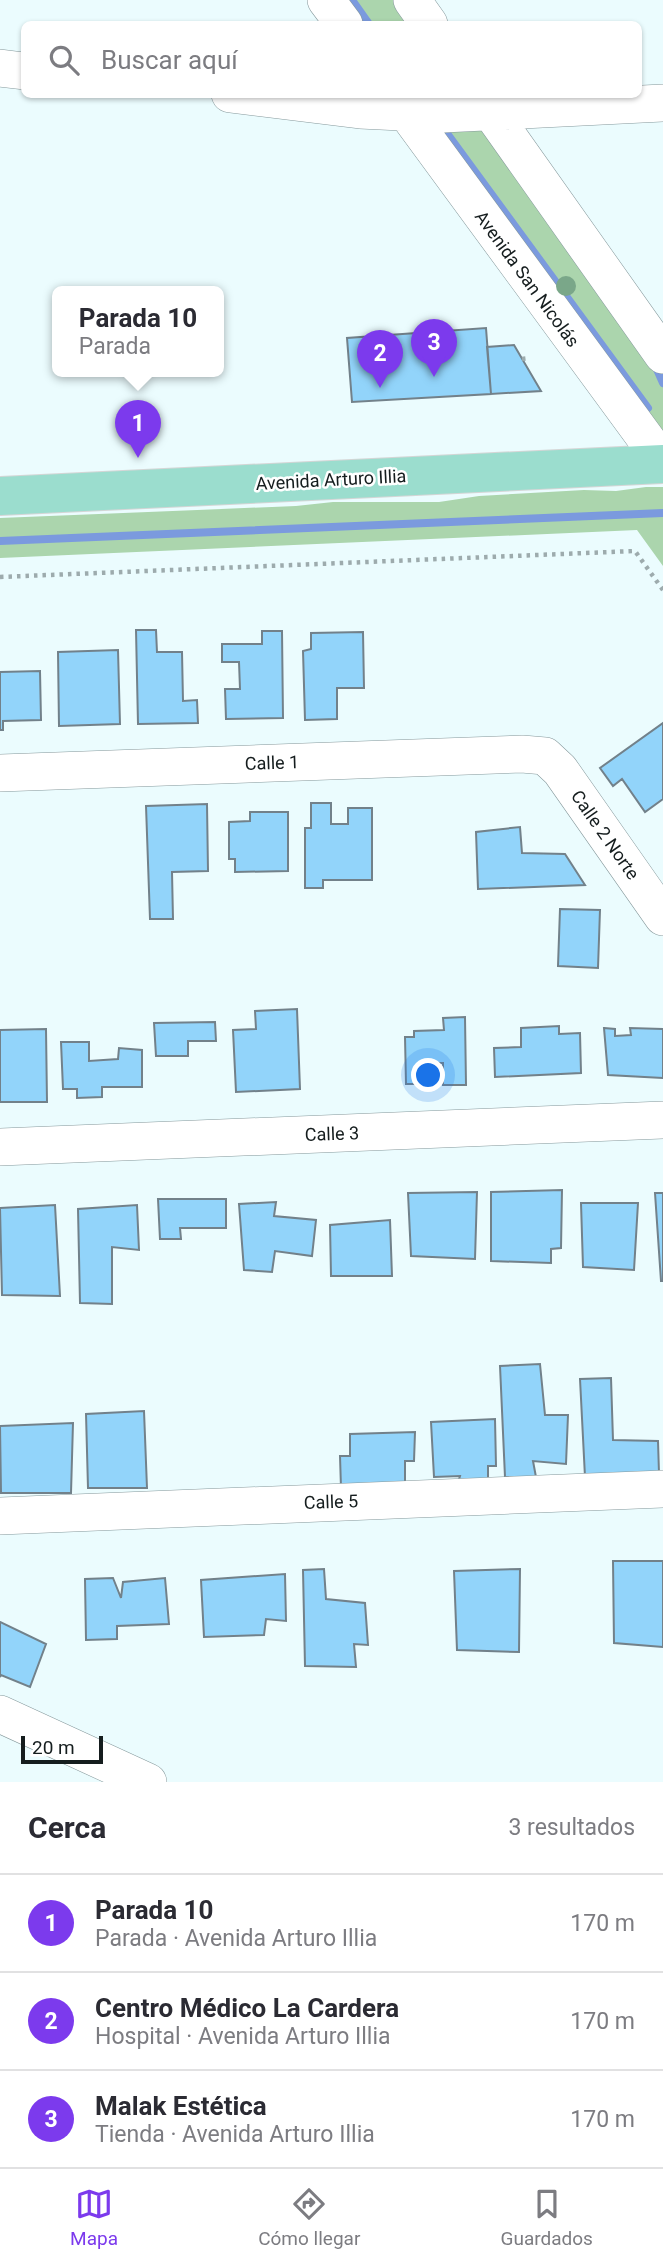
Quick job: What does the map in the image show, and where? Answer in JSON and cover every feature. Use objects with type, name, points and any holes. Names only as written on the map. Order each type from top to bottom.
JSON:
[{"type":"main road","name":"Avenida Arturo Illia","points":[[0,496],[663,463]]},
{"type":"street","points":[[326,0],[342,21]]},
{"type":"street","points":[[412,0],[427,21]]},
{"type":"street","points":[[0,68],[21,71]]},
{"type":"street","points":[[298,98],[400,104],[663,103]]},
{"type":"street","points":[[485,103],[663,355]]},
{"type":"street","name":"Avenida San Nicolás","points":[[400,104],[663,463]]},
{"type":"street","name":"Calle 1","points":[[0,773],[522,754],[545,756]]},
{"type":"street","name":"Calle 2 Norte","points":[[545,756],[559,770],[663,917]]},
{"type":"street","name":"Calle 3","points":[[0,1147],[663,1120]]},
{"type":"street","name":"Calle 5","points":[[0,1516],[663,1489]]},
{"type":"street","points":[[0,1714],[148,1782]]},
{"type":"path","points":[[522,359],[530,358]]},
{"type":"path","points":[[0,577],[635,551],[663,590]]},
{"type":"green space","points":[[338,0],[401,0],[416,21],[353,21]]},
{"type":"green space","points":[[451,127],[490,131],[663,371],[663,433],[441,131]]},
{"type":"green space","points":[[663,487],[663,566],[637,530],[0,558],[0,518],[296,506],[333,502],[439,502],[479,496],[584,490],[616,491]]},
{"type":"building","points":[[486,328],[491,394],[352,402],[347,338]]},
{"type":"building","points":[[514,345],[541,391],[491,394],[487,347]]},
{"type":"building","points":[[136,630],[156,630],[157,652],[182,652],[183,701],[197,700],[198,723],[138,724]]},
{"type":"building","points":[[262,631],[282,631],[283,718],[226,719],[225,689],[240,689],[239,662],[222,662],[222,644],[262,644]]},
{"type":"building","points":[[363,632],[364,688],[337,688],[337,719],[305,720],[303,651],[311,649],[311,633]]},
{"type":"building","points":[[118,650],[120,724],[59,726],[58,652]]},
{"type":"building","points":[[40,671],[41,720],[3,721],[3,730],[0,730],[0,672]]},
{"type":"building","points":[[663,723],[663,799],[645,812],[622,779],[613,786],[600,768]]},
{"type":"building","points":[[311,803],[331,803],[331,824],[348,824],[348,808],[372,808],[372,880],[323,880],[323,888],[305,888],[305,828],[311,828]]},
{"type":"building","points":[[207,804],[208,871],[172,872],[173,919],[150,919],[146,806]]},
{"type":"building","points":[[250,812],[288,812],[288,871],[235,872],[235,859],[229,859],[229,822],[250,821]]},
{"type":"building","points":[[520,827],[522,853],[565,854],[585,885],[478,889],[476,832]]},
{"type":"building","points":[[560,909],[600,910],[598,968],[558,966]]},
{"type":"building","points":[[297,1009],[300,1089],[236,1092],[233,1030],[256,1029],[255,1011]]},
{"type":"building","points":[[465,1017],[466,1085],[443,1085],[443,1063],[427,1063],[428,1084],[406,1084],[405,1037],[414,1037],[414,1031],[444,1030],[443,1018]]},
{"type":"building","points":[[215,1022],[216,1041],[188,1041],[188,1056],[156,1056],[154,1023]]},
{"type":"building","points":[[559,1026],[559,1034],[580,1033],[581,1073],[495,1077],[494,1048],[521,1047],[521,1028]]},
{"type":"building","points":[[604,1028],[615,1029],[615,1036],[631,1035],[630,1028],[663,1029],[663,1078],[608,1075]]},
{"type":"building","points":[[46,1029],[47,1102],[0,1102],[0,1030]]},
{"type":"building","points":[[61,1042],[89,1042],[89,1061],[118,1059],[119,1048],[142,1050],[142,1087],[102,1087],[102,1097],[77,1098],[77,1089],[63,1089]]},
{"type":"building","points":[[562,1190],[561,1248],[551,1249],[551,1263],[491,1261],[491,1192]]},
{"type":"building","points":[[477,1192],[475,1259],[411,1256],[408,1193]]},
{"type":"building","points":[[655,1193],[663,1193],[663,1281],[661,1281]]},
{"type":"building","points":[[158,1199],[226,1199],[226,1228],[180,1228],[181,1239],[160,1239]]},
{"type":"building","points":[[276,1202],[274,1216],[316,1220],[312,1256],[275,1251],[272,1272],[244,1270],[239,1204]]},
{"type":"building","points":[[581,1203],[638,1203],[634,1270],[583,1267]]},
{"type":"building","points":[[55,1205],[60,1296],[2,1295],[0,1208]]},
{"type":"building","points":[[137,1205],[139,1250],[112,1247],[112,1304],[80,1303],[78,1209]]},
{"type":"building","points":[[390,1220],[392,1276],[331,1276],[330,1225]]},
{"type":"building","points":[[540,1364],[545,1415],[568,1415],[566,1464],[533,1461],[536,1477],[505,1477],[500,1366]]},
{"type":"building","points":[[611,1378],[613,1440],[658,1441],[659,1473],[585,1477],[580,1379]]},
{"type":"building","points":[[144,1411],[147,1488],[88,1488],[86,1414]]},
{"type":"building","points":[[495,1419],[496,1466],[488,1466],[488,1483],[458,1483],[460,1476],[434,1477],[431,1422]]},
{"type":"building","points":[[73,1423],[71,1493],[1,1493],[0,1426]]},
{"type":"building","points":[[415,1432],[414,1461],[405,1461],[405,1487],[341,1488],[340,1456],[350,1456],[350,1434]]},
{"type":"building","points":[[613,1561],[663,1561],[663,1647],[614,1643]]},
{"type":"building","points":[[324,1569],[326,1599],[365,1603],[368,1645],[354,1644],[356,1667],[305,1666],[303,1570]]},
{"type":"building","points":[[520,1569],[519,1652],[457,1650],[454,1571]]},
{"type":"building","points":[[285,1574],[286,1621],[266,1619],[264,1635],[204,1637],[201,1580]]},
{"type":"building","points":[[113,1578],[121,1598],[123,1582],[165,1578],[169,1624],[117,1626],[117,1639],[86,1640],[85,1579]]},
{"type":"building","points":[[0,1622],[46,1644],[30,1687],[1,1675],[0,1677]]},
{"type":"waterway","points":[[352,0],[367,21]]},
{"type":"waterway","points":[[446,132],[648,408]]},
{"type":"waterway","points":[[655,365],[663,383]]},
{"type":"waterway","points":[[0,541],[663,513]]},
{"type":"place","name":"Malak Estética","points":[[434,377]]},
{"type":"place","name":"Centro Médico La Cardera","points":[[380,388]]},
{"type":"place","name":"Parada 10","points":[[138,458]]}]
